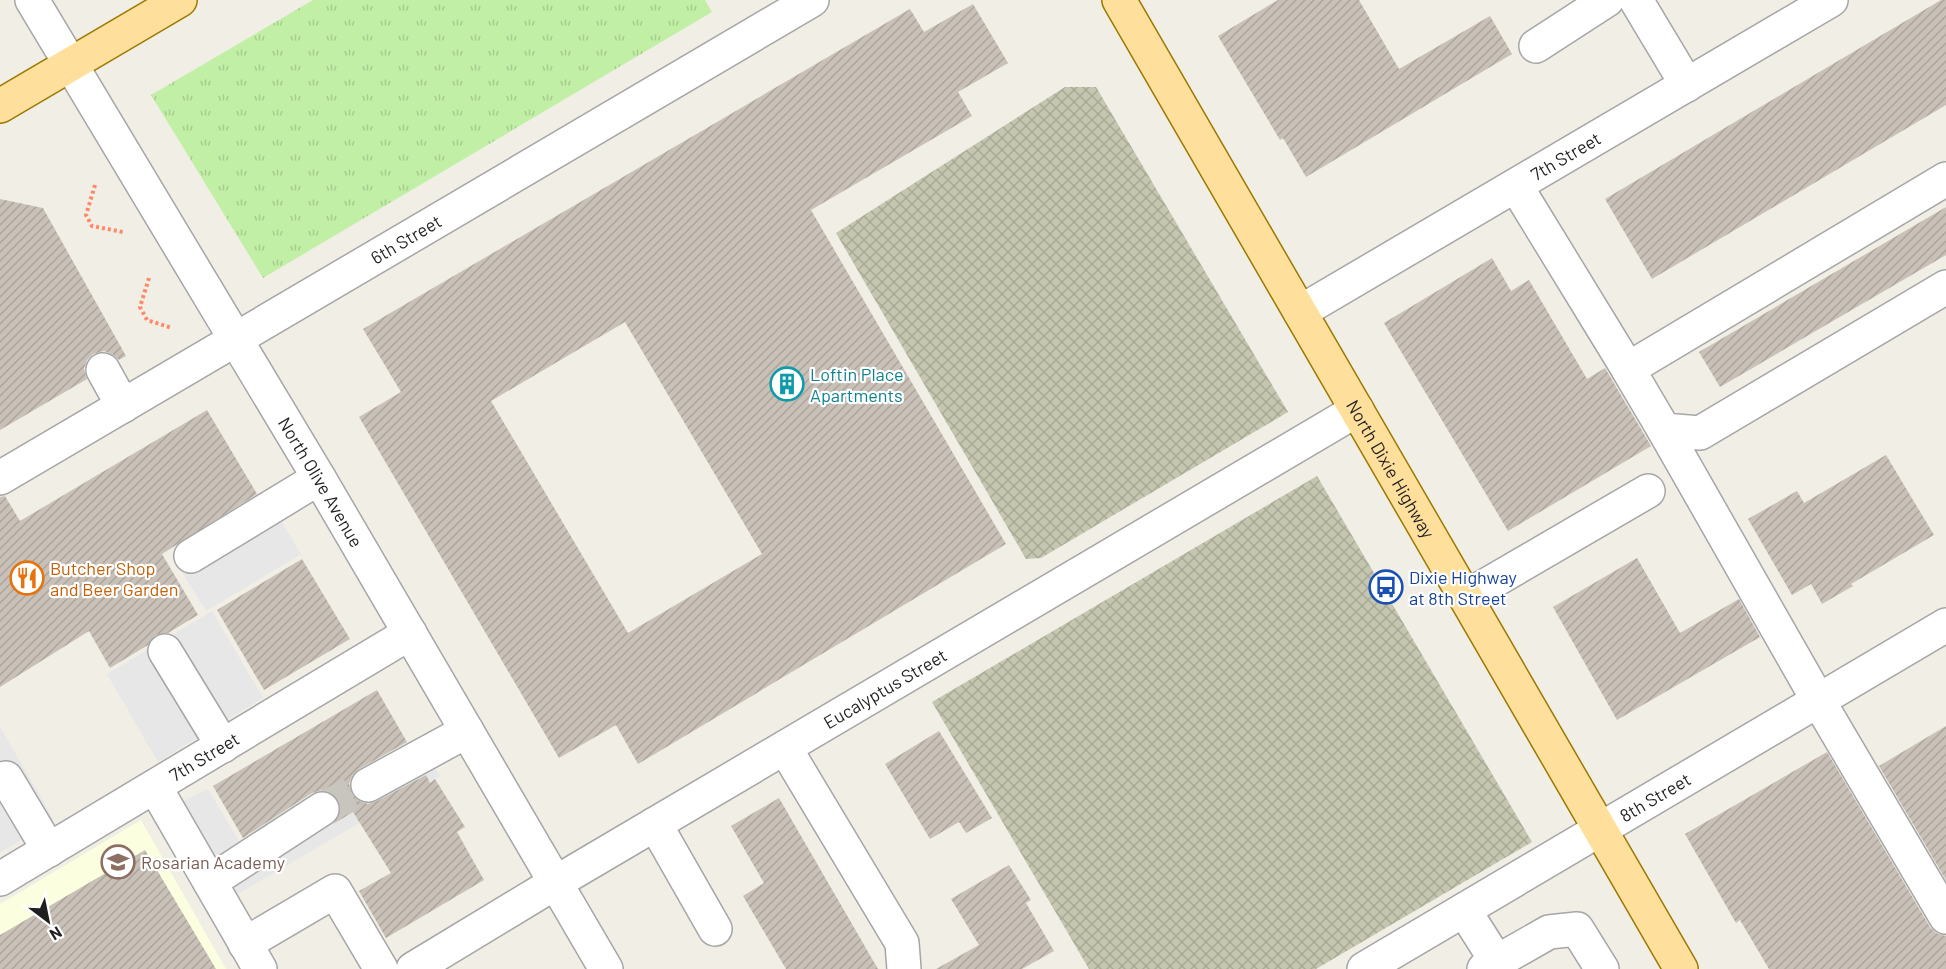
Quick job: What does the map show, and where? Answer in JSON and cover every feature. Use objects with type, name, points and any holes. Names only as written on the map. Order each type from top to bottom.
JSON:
[{"type":"main road","points":[[0,106],[180,0]]},
{"type":"main road","name":"North Dixie Highway","points":[[1119,0],[1681,969]]},
{"type":"street","name":"North Olive Avenue","points":[[32,0],[319,478],[606,969]]},
{"type":"street","name":"6th Street","points":[[0,478],[812,0]]},
{"type":"street","points":[[1536,46],[1607,0]]},
{"type":"street","points":[[1636,0],[1688,85]]},
{"type":"street","name":"7th Street","points":[[1300,312],[1832,0]]},
{"type":"street","points":[[1628,369],[1946,179]]},
{"type":"street","points":[[1516,186],[1664,430],[1818,700],[1946,917]]},
{"type":"street","points":[[1664,430],[1700,433],[1946,287]]},
{"type":"street","points":[[103,370],[123,406]]},
{"type":"street","name":"Eucalyptus Street","points":[[413,969],[1357,410]]},
{"type":"street","points":[[191,556],[319,478]]},
{"type":"street","points":[[1466,597],[1648,491]]},
{"type":"street","name":"8th Street","points":[[1364,969],[1396,961],[1464,910],[1946,625]]},
{"type":"street","name":"7th Street","points":[[0,879],[410,633]]},
{"type":"street","points":[[165,651],[223,746]]},
{"type":"street","points":[[368,785],[467,731]]},
{"type":"street","points":[[785,748],[902,942],[904,969]]},
{"type":"street","points":[[0,781],[6,778],[49,850]]},
{"type":"street","points":[[155,787],[252,956],[335,891],[381,969]]},
{"type":"street","points":[[210,882],[322,809]]},
{"type":"street","points":[[655,824],[715,929]]},
{"type":"street","points":[[1464,910],[1490,965],[1549,932],[1577,929],[1602,969]]},
{"type":"path","points":[[95,185],[86,215],[92,226],[123,232]]},
{"type":"path","points":[[149,278],[140,307],[147,320],[172,328]]},
{"type":"shaded area","points":[[1065,87],[1096,87],[1288,412],[1041,558],[1026,559],[836,233]]},
{"type":"shaded area","points":[[1317,476],[1532,842],[1316,969],[1089,969],[932,702]]},
{"type":"shaded area","points":[[268,499],[301,554],[206,611],[172,556]]},
{"type":"shaded area","points":[[212,611],[263,698],[158,762],[107,674]]},
{"type":"shaded area","points":[[0,727],[54,820],[0,853]]},
{"type":"shaded area","points":[[419,742],[440,776],[231,898],[179,803],[208,789],[243,848]]},
{"type":"shaded area","name":"Rosarian Academy","points":[[141,820],[226,969],[0,969],[0,904]]},
{"type":"green space","points":[[313,0],[705,0],[712,12],[263,278],[151,95]]},
{"type":"building","points":[[1278,0],[1359,0],[1399,69],[1490,16],[1512,54],[1306,177],[1283,138],[1280,140],[1218,36]]},
{"type":"building","points":[[1941,0],[1946,0],[1946,105],[1652,279],[1605,199]]},
{"type":"building","name":"Loftin Place Apartments","points":[[973,4],[1008,63],[958,92],[972,116],[811,210],[1006,544],[638,764],[616,725],[559,758],[359,417],[401,392],[363,329],[910,9],[924,32]],"holes":[[[625,322],[762,554],[628,633],[491,401]]]},
{"type":"building","points":[[0,199],[43,208],[126,356],[119,360],[104,351],[93,354],[87,360],[84,369],[87,379],[0,430]]},
{"type":"building","points":[[1946,207],[1946,255],[1720,387],[1699,352]]},
{"type":"building","points":[[1492,258],[1511,291],[1529,280],[1587,379],[1605,368],[1651,446],[1508,531],[1384,323]]},
{"type":"building","points":[[207,410],[257,494],[162,554],[198,615],[168,633],[156,635],[148,645],[110,668],[89,631],[0,687],[0,497],[5,496],[20,521]]},
{"type":"building","points":[[1886,455],[1934,535],[1851,584],[1853,586],[1822,604],[1811,584],[1792,595],[1748,519],[1797,491],[1804,503]]},
{"type":"building","points":[[1637,558],[1680,633],[1739,599],[1760,637],[1617,720],[1553,607]]},
{"type":"building","points":[[302,559],[350,639],[264,690],[217,610]]},
{"type":"building","points":[[377,690],[407,742],[359,769],[352,776],[349,784],[352,794],[359,801],[368,804],[426,775],[430,783],[435,779],[465,827],[457,832],[484,880],[386,938],[359,891],[391,873],[353,812],[333,824],[339,817],[341,807],[338,799],[322,790],[312,793],[243,838],[213,786]]},
{"type":"building","points":[[1946,726],[1946,880],[1879,766]]},
{"type":"building","points":[[939,731],[992,818],[966,833],[959,822],[930,839],[885,764]]},
{"type":"building","points":[[1827,752],[1930,927],[1936,933],[1946,936],[1946,969],[1769,969],[1740,920],[1736,923],[1685,834]]},
{"type":"building","points":[[779,798],[878,969],[786,969],[743,896],[764,883],[731,826]]},
{"type":"building","name":"Rosarian Academy","points":[[145,850],[216,969],[0,969],[0,935]]},
{"type":"building","points":[[1009,865],[1031,900],[1026,903],[1054,951],[1022,969],[936,969],[979,945],[951,899]]},
{"type":"tunnel","points":[[322,809],[368,785]]},
{"type":"place","name":"Loftin Place Apartments","points":[[787,384]]},
{"type":"place","name":"Butcher Shop and Beer Garden","points":[[27,578]]},
{"type":"place","name":"Dixie Highway at 8th Street","points":[[1386,587]]},
{"type":"place","name":"Rosarian Academy","points":[[118,862]]}]
